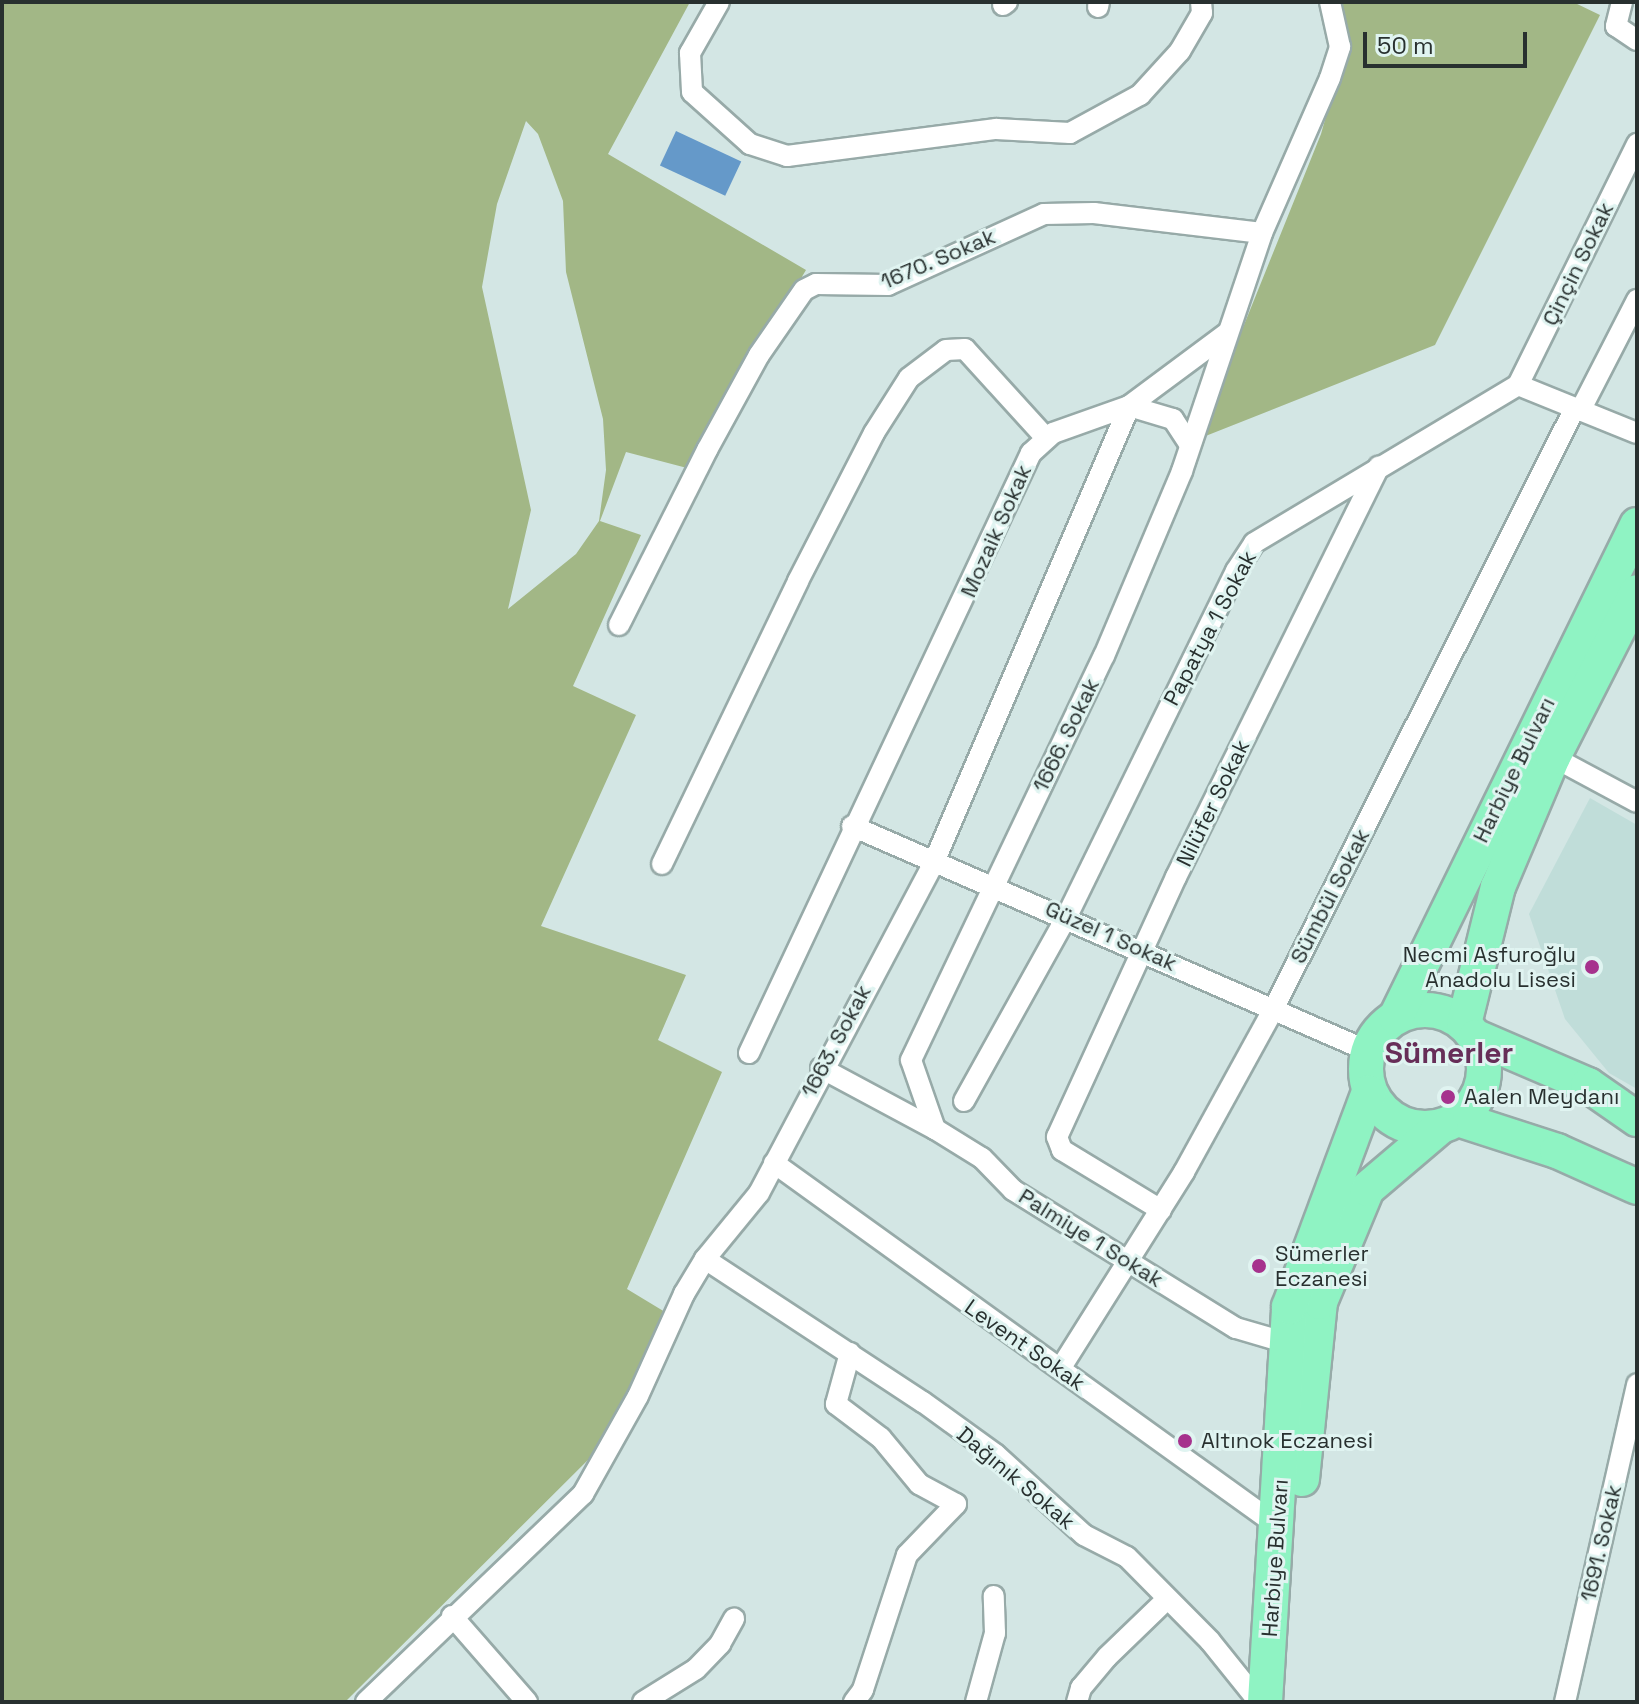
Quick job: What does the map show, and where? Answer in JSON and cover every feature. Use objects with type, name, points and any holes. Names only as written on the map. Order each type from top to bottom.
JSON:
[{"type":"main road","name":"Harbiye Bulvarı","points":[[1262,1702],[1278,1526],[1289,1307],[1369,1092],[1368,1051],[1396,1017],[1637,525]]},
{"type":"main road","name":"Harbiye Bulvarı","points":[[1281,1702],[1320,1302],[1367,1189],[1449,1123],[1481,1091],[1485,1073],[1470,1030],[1498,887],[1553,757],[1637,592]]},
{"type":"main road","points":[[1396,1017],[1431,1010],[1588,1085],[1637,1119]]},
{"type":"main road","points":[[1369,1092],[1391,1118],[1423,1129],[1449,1123],[1557,1151],[1637,1187]]},
{"type":"street","points":[[719,2],[690,53],[692,92],[750,144],[787,156],[996,129],[1070,133],[1140,95],[1180,51],[1202,13],[1201,2]]},
{"type":"street","points":[[662,864],[682,814],[798,581],[874,433],[909,378],[946,350],[965,349],[1045,437],[1129,406],[1226,334],[1262,233],[1340,47],[1330,2]]},
{"type":"street","points":[[1622,2],[1616,26],[1637,40]]},
{"type":"street","name":"Çinçin Sokak","points":[[1518,385],[1637,144]]},
{"type":"street","name":"1670. Sokak","points":[[619,625],[722,423],[804,290],[816,284],[888,285],[1044,214],[1094,213],[1262,233]]},
{"type":"street","name":"Sümbül Sokak","points":[[1060,1369],[1161,1210],[1274,1008],[1577,410],[1637,300]]},
{"type":"street","name":"1666. Sokak","points":[[935,1129],[911,1060],[1104,656],[1189,444],[1226,334]]},
{"type":"street","points":[[1518,385],[1535,388],[1577,410],[1637,433]]},
{"type":"street","name":"Papatya 1 Sokak","points":[[964,1101],[1067,916],[1229,583],[1254,543],[1518,385]]},
{"type":"street","points":[[1129,406],[1173,419],[1189,444]]},
{"type":"street","name":"1663. Sokak","points":[[366,1702],[452,1616],[583,1494],[705,1259],[759,1193],[821,1068],[934,862],[1129,406]]},
{"type":"street","name":"Mozaik Sokak","points":[[749,1053],[852,826],[973,583],[1031,453],[1045,437]]},
{"type":"street","name":"Nilüfer Sokak","points":[[1161,1210],[1057,1144],[1142,950],[1379,467]]},
{"type":"street","points":[[1553,757],[1637,802]]},
{"type":"street","name":"Güzel 1 Sokak","points":[[852,826],[1067,916],[1368,1051]]},
{"type":"street","name":"Palmiye 1 Sokak","points":[[821,1068],[982,1158],[1013,1190],[1236,1328],[1287,1343]]},
{"type":"street","name":"Levent Sokak","points":[[774,1163],[1278,1526]]},
{"type":"street","name":"Dağınık Sokak","points":[[705,1259],[850,1353],[995,1454],[1084,1535],[1127,1557],[1262,1702]]},
{"type":"street","points":[[850,1353],[836,1404],[881,1438],[919,1484],[956,1504],[907,1555],[863,1698]]},
{"type":"street","name":"1691. Sokak","points":[[1565,1702],[1637,1384]]},
{"type":"street","points":[[976,1702],[995,1633],[994,1596]]},
{"type":"street","points":[[1077,1702],[1081,1688],[1107,1657],[1167,1599]]},
{"type":"street","points":[[452,1616],[527,1702]]},
{"type":"street","points":[[643,1702],[696,1669],[720,1644],[734,1619]]},
{"type":"shaded area","name":"Necmi Asfuroğlu Anadolu Lisesi","points":[[1590,798],[1637,825],[1637,1089],[1609,1073],[1565,1019],[1529,914]]},
{"type":"green space","points":[[2,2],[690,2],[608,154],[806,270],[687,468],[626,452],[600,521],[641,535],[573,686],[636,715],[541,926],[686,975],[658,1040],[722,1072],[627,1289],[665,1312],[606,1442],[345,1702],[2,1702]],"holes":[[[526,121],[538,134],[563,201],[566,272],[603,419],[606,470],[599,521],[576,554],[508,609],[531,510],[482,287],[497,204]]]},
{"type":"green space","points":[[1341,2],[1573,2],[1600,15],[1435,345],[1198,439],[1321,134],[1345,49]]},
{"type":"water","points":[[676,131],[741,161],[725,196],[660,165]]},
{"type":"place","name":"Necmi Asfuroğlu Anadolu Lisesi","points":[[1592,967]]},
{"type":"place","name":"Aalen Meydanı","points":[[1448,1097]]},
{"type":"place","name":"Sümerler Eczanesi","points":[[1259,1266]]},
{"type":"place","name":"Altınok Eczanesi","points":[[1185,1441]]},
{"type":"district","name":"Sümerler","points":[[1449,1053]]}]
